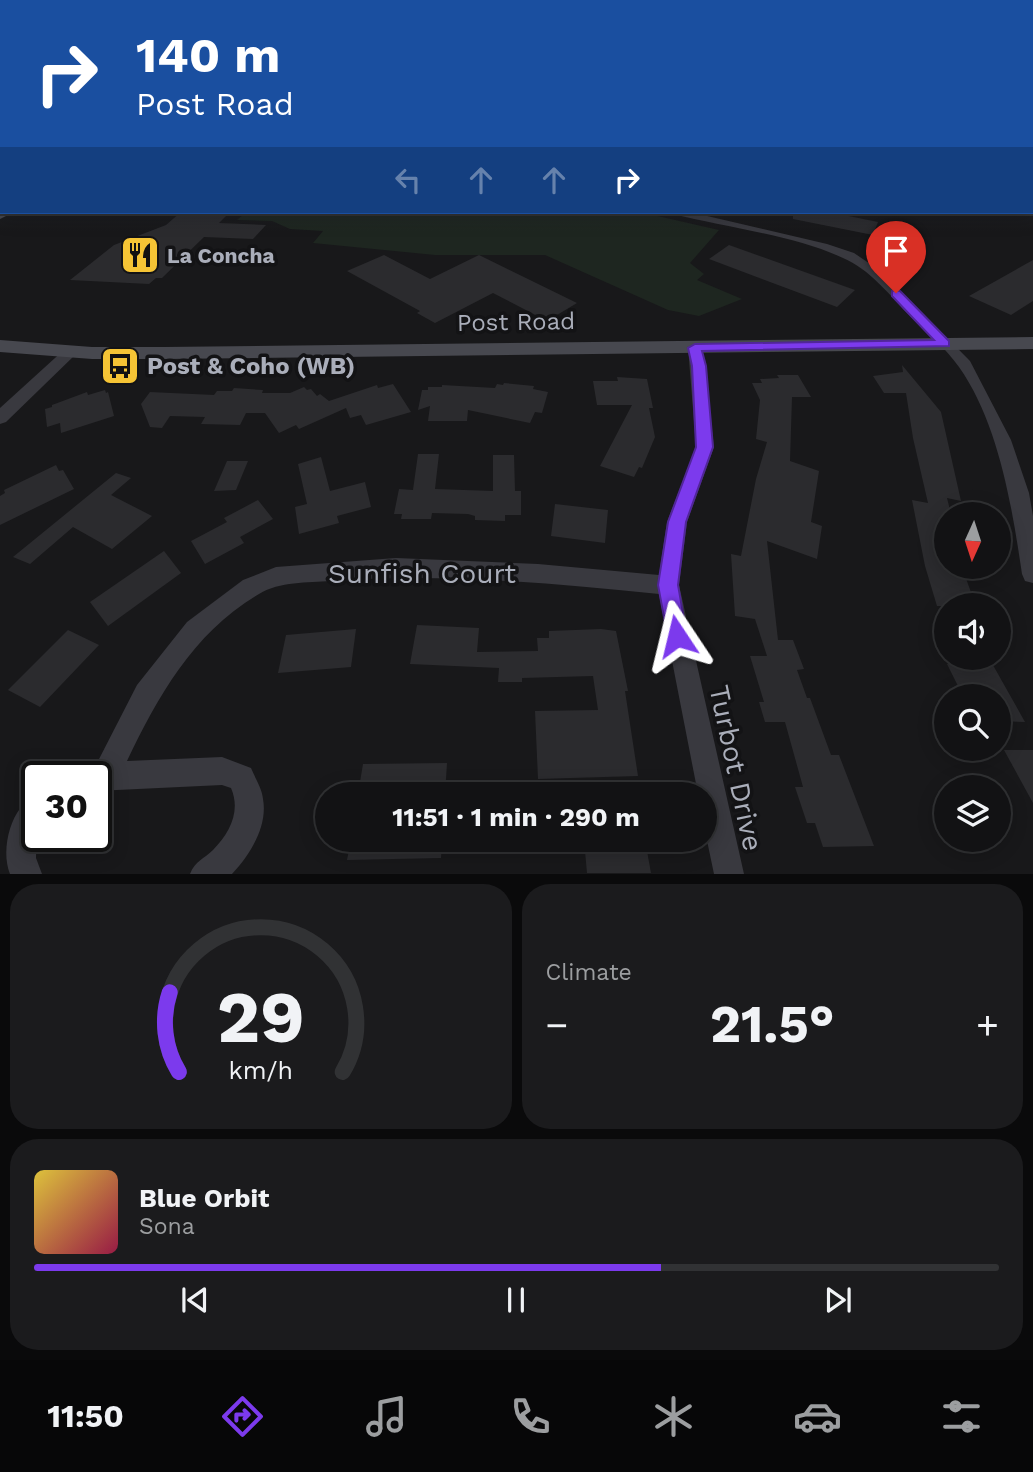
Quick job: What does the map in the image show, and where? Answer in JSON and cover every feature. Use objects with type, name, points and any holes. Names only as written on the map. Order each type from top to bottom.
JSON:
[{"type":"street","points":[[686,214],[823,246],[849,256],[878,275],[965,364],[1002,440],[1019,493],[1033,574]]},
{"type":"street","name":"Post Road","points":[[0,346],[71,352],[164,353],[1033,343]]},
{"type":"street","name":"Turbot Drive","points":[[695,348],[699,366],[705,447],[677,522],[668,585],[729,873]]},
{"type":"street","points":[[0,418],[71,352]]},
{"type":"street","name":"Sunfish Court","points":[[106,761],[146,694],[195,630],[251,587],[276,576],[396,567],[538,573],[668,585]]},
{"type":"street","name":"Sunfish Court","points":[[112,775],[222,771],[241,778],[250,800],[241,839],[230,857],[205,873]]},
{"type":"street","points":[[21,845],[20,851],[27,873]]},
{"type":"shaded area","points":[[244,214],[649,214],[719,230],[690,263],[704,274],[697,280],[742,299],[699,316],[668,310],[545,255],[435,255],[313,243],[323,231],[290,229],[272,221],[237,220]]},
{"type":"building","name":"La Concha","points":[[179,214],[228,214],[219,223],[266,225],[253,239],[204,237],[162,278],[156,278],[149,284],[70,280],[114,245],[166,225]]},
{"type":"building","points":[[793,214],[839,214],[878,222],[873,235],[793,219]]},
{"type":"building","points":[[729,245],[855,290],[837,307],[709,259]]},
{"type":"building","points":[[384,255],[430,279],[479,255],[577,303],[547,321],[493,293],[435,323],[417,313],[420,311],[347,271]]},
{"type":"building","points":[[1033,260],[1033,301],[1011,315],[969,296]]},
{"type":"building","points":[[902,365],[941,412],[961,501],[947,498],[948,502],[934,502],[934,579],[966,579],[971,593],[934,593],[934,596],[912,500],[928,503],[906,393],[884,393],[873,376],[903,372]]},
{"type":"building","points":[[777,375],[798,375],[811,397],[792,397],[790,461],[819,471],[811,522],[822,526],[817,559],[767,541],[778,640],[793,640],[804,669],[797,670],[807,698],[810,698],[831,755],[839,755],[874,846],[823,847],[815,823],[807,823],[795,787],[803,787],[785,722],[765,722],[759,702],[764,702],[750,656],[767,656],[755,619],[735,616],[731,554],[741,556],[756,479],[767,442],[756,439],[760,400],[752,383],[762,383],[760,379],[779,378]]},
{"type":"building","points":[[617,377],[647,379],[653,408],[649,408],[655,437],[642,468],[639,467],[634,477],[600,466],[632,405],[597,405],[593,381],[618,381]]},
{"type":"building","points":[[393,384],[411,412],[366,425],[361,415],[350,418],[346,408],[299,429],[296,425],[279,433],[265,413],[246,413],[240,425],[201,424],[205,417],[170,416],[162,428],[150,427],[141,404],[150,392],[214,395],[217,391],[232,391],[234,388],[263,390],[262,393],[290,393],[304,387],[329,401],[377,385],[378,388]]},
{"type":"building","points":[[497,384],[534,386],[533,389],[548,392],[542,413],[535,412],[530,423],[468,410],[467,421],[428,421],[430,406],[418,410],[422,390],[428,390],[428,387],[442,385],[495,388]]},
{"type":"building","points":[[105,390],[108,392],[114,416],[61,433],[60,423],[47,427],[45,409],[87,392],[88,395]]},
{"type":"building","points":[[418,454],[439,454],[435,489],[493,491],[493,455],[514,455],[515,491],[521,491],[521,515],[505,515],[505,521],[475,520],[475,516],[468,514],[432,513],[431,519],[401,519],[402,514],[394,514],[399,489],[413,490]]},
{"type":"building","points":[[321,457],[330,491],[365,482],[371,507],[337,516],[339,523],[299,534],[295,507],[307,504],[298,464]]},
{"type":"building","points":[[227,461],[248,461],[236,490],[214,491]]},
{"type":"building","points":[[56,465],[59,471],[63,470],[74,489],[0,525],[0,496],[5,493],[4,490]]},
{"type":"building","points":[[116,473],[131,478],[111,495],[152,516],[112,549],[73,527],[30,564],[13,557]]},
{"type":"building","points":[[258,500],[273,519],[240,537],[244,543],[205,564],[191,541],[227,522],[224,518]]},
{"type":"building","points":[[555,504],[608,510],[605,543],[551,536]]},
{"type":"building","points":[[164,551],[181,573],[108,626],[90,602]]},
{"type":"building","points":[[417,625],[479,628],[477,652],[538,651],[537,638],[549,638],[549,631],[616,631],[628,691],[625,691],[638,776],[538,779],[535,711],[598,710],[593,676],[522,678],[522,682],[498,682],[499,668],[410,664]]},
{"type":"building","points":[[356,629],[351,667],[278,673],[286,635]]},
{"type":"building","points":[[68,630],[99,645],[40,707],[8,690]]},
{"type":"building","points":[[950,670],[996,670],[1004,684],[957,684]]},
{"type":"building","points":[[1011,697],[1025,722],[1011,721]]},
{"type":"building","points":[[1011,750],[1033,750],[1033,803],[1010,761]]},
{"type":"building","points":[[447,763],[446,782],[360,782],[363,764]]},
{"type":"building","points":[[349,852],[441,852],[441,858],[347,860]]},
{"type":"building","points":[[585,852],[647,852],[651,873],[587,873]]},
{"type":"place","name":"La Concha","points":[[140,255]]},
{"type":"place","name":"Post & Coho (WB)","points":[[120,366]]},
{"type":"route","points":[[677,636],[668,585],[677,522],[705,447],[699,366],[695,348],[945,344],[896,293]]}]
